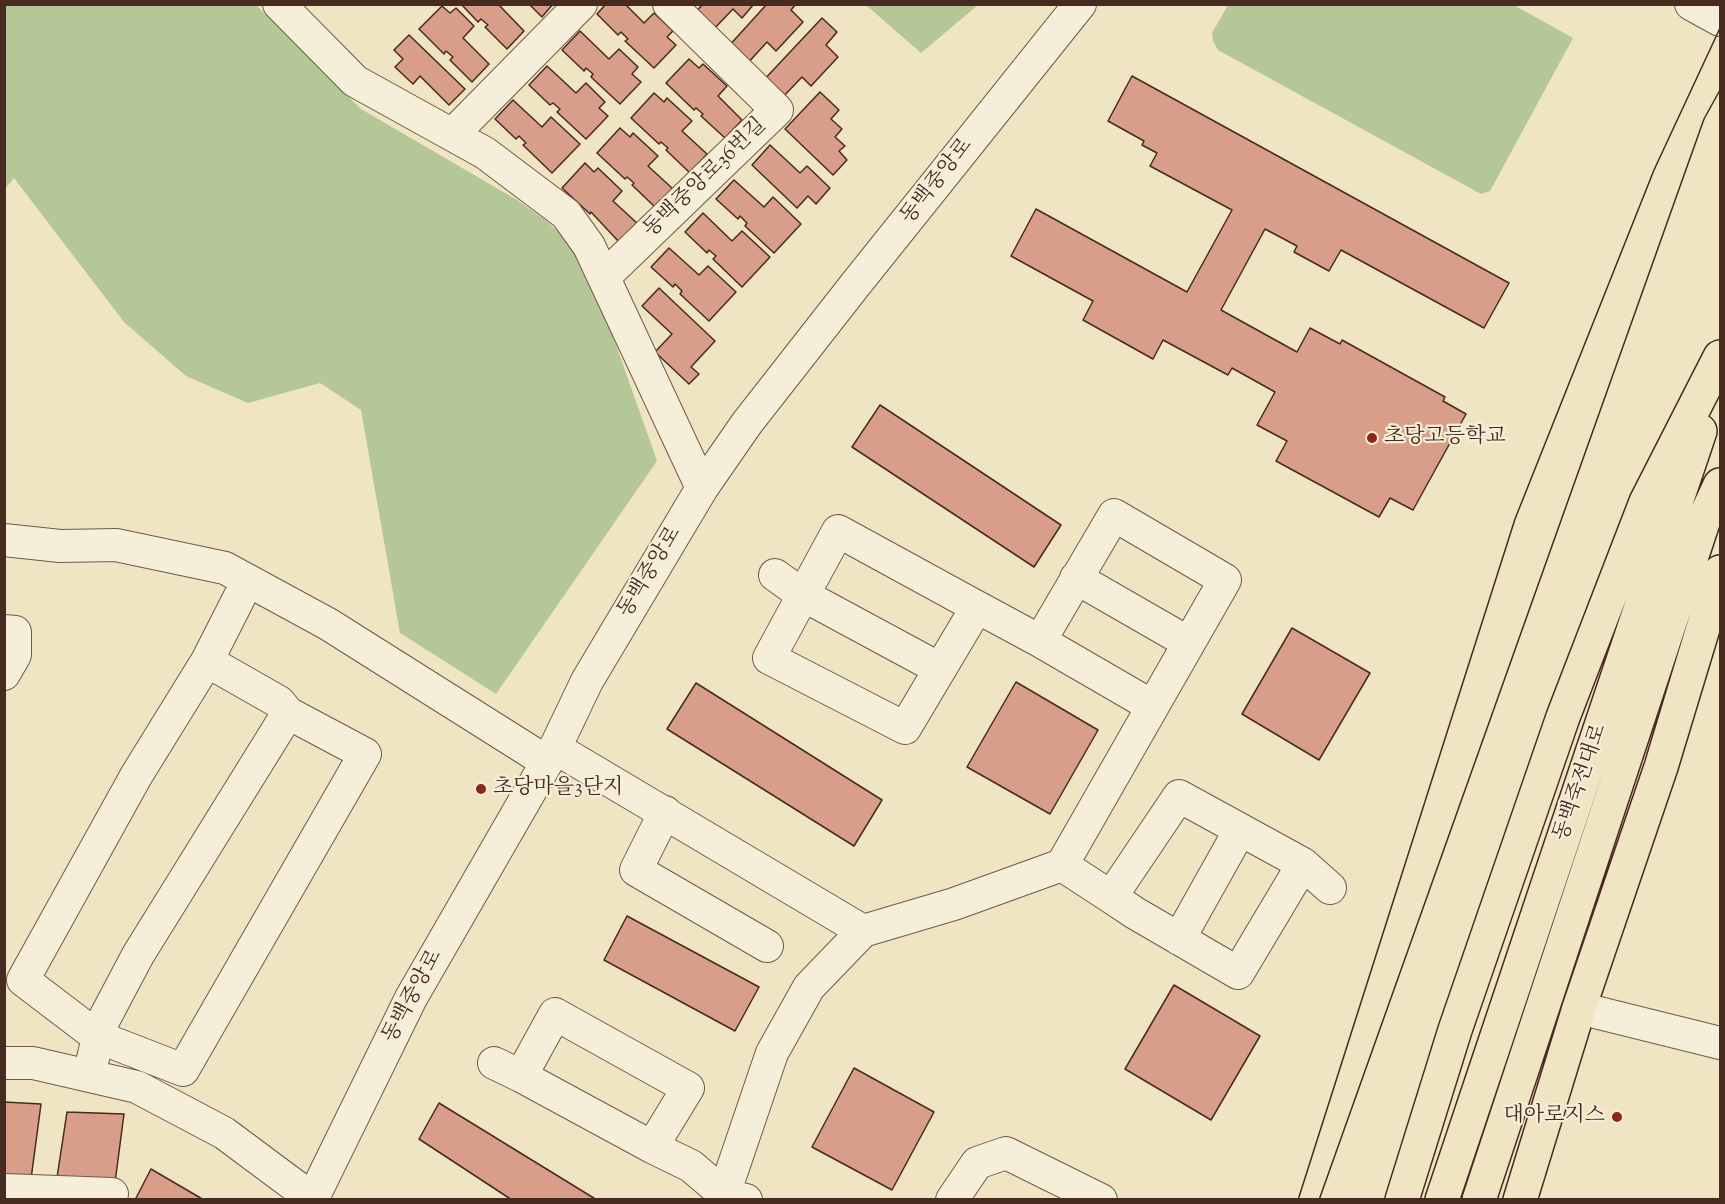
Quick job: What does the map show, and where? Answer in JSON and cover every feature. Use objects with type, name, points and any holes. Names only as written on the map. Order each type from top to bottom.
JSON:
[{"type":"main road","points":[[1402,1200],[1459,1018],[1563,717],[1646,502],[1720,357]]},
{"type":"main road","name":"동백죽전대로","points":[[1443,1200],[1675,512],[1720,366]]},
{"type":"main road","name":"동백죽전대로","points":[[1479,1200],[1703,522],[1720,485]]},
{"type":"main road","points":[[1520,1200],[1579,1008],[1661,767],[1720,575]]},
{"type":"street","points":[[279,4],[355,81],[485,153],[566,214],[589,246],[702,488]]},
{"type":"street","points":[[453,134],[581,4]]},
{"type":"street","name":"동백중앙로36번길","points":[[604,278],[777,110],[669,4]]},
{"type":"street","name":"동백중앙로","points":[[312,1199],[411,998],[551,755],[587,681],[702,488],[747,423],[1080,4]]},
{"type":"street","points":[[1691,4],[1720,20]]},
{"type":"street","points":[[652,1148],[688,1088],[555,1014],[508,1070],[652,1148],[691,1166],[731,1198],[772,1053],[809,987],[862,931],[954,904],[1062,865],[1225,580],[1114,515],[1040,641]]},
{"type":"street","points":[[977,607],[905,728],[769,658],[838,531],[1040,641],[1152,706]]},
{"type":"street","points":[[4,540],[60,546],[116,545],[225,568],[328,624],[551,755],[665,812],[862,931]]},
{"type":"street","points":[[775,575],[803,595],[940,669]]},
{"type":"street","points":[[1076,578],[1189,643]]},
{"type":"street","points":[[207,661],[279,702],[288,713],[365,754],[183,1070],[98,1037],[14,975],[207,661],[239,598]]},
{"type":"street","points":[[4,631],[15,632],[15,655],[4,674]]},
{"type":"street","points":[[89,1076],[101,1025],[138,955],[288,713]]},
{"type":"street","points":[[1111,897],[1179,796],[1303,864],[1330,888]]},
{"type":"street","points":[[665,812],[636,870],[767,946]]},
{"type":"street","points":[[1179,939],[1240,830]]},
{"type":"street","points":[[1062,865],[1179,939],[1238,973],[1303,864]]},
{"type":"street","points":[[1579,1008],[1720,1043]]},
{"type":"street","points":[[4,1063],[33,1063],[137,1087],[224,1133],[312,1199]]},
{"type":"street","points":[[951,1200],[977,1163],[1006,1153],[1101,1200]]},
{"type":"street","points":[[4,1190],[112,1194],[109,1200]]},
{"type":"green space","points":[[1512,4],[1573,38],[1490,191],[1481,194],[1218,50],[1212,33],[1228,5]]},
{"type":"green space","points":[[5,5],[256,5],[361,109],[517,200],[548,222],[577,251],[608,322],[657,461],[496,694],[400,633],[361,410],[320,383],[248,403],[186,376],[124,322],[14,178],[5,189]]},
{"type":"green space","points":[[866,5],[978,5],[921,53]]},
{"type":"building","points":[[461,4],[498,4],[524,31],[507,49],[485,27],[488,25],[481,19],[478,22]]},
{"type":"building","points":[[529,4],[553,4],[542,17]]},
{"type":"building","points":[[606,4],[625,4],[644,23],[654,13],[673,31],[667,37],[676,45],[654,68],[625,41],[628,39],[621,32],[618,35],[597,14]]},
{"type":"building","points":[[703,4],[754,4],[742,18],[733,9],[711,32],[693,15]]},
{"type":"building","points":[[767,4],[796,4],[791,10],[803,22],[776,51],[767,42],[746,65],[727,48]]},
{"type":"building","points":[[442,6],[450,13],[456,8],[474,26],[463,38],[489,64],[472,82],[450,60],[453,57],[446,51],[444,54],[419,29]]},
{"type":"building","points":[[822,18],[837,32],[826,45],[838,57],[811,86],[802,77],[780,100],[761,83]]},
{"type":"building","points":[[580,31],[609,59],[619,49],[638,67],[632,74],[641,82],[620,104],[591,77],[593,74],[586,68],[584,71],[562,50]]},
{"type":"building","points":[[409,35],[465,89],[449,105],[420,76],[413,84],[395,67],[403,59],[394,50]]},
{"type":"building","points":[[689,59],[699,68],[703,64],[727,86],[718,96],[742,120],[725,138],[701,116],[703,114],[696,108],[694,110],[666,83]]},
{"type":"building","points":[[547,66],[576,93],[586,83],[605,102],[599,108],[608,116],[586,139],[557,112],[560,109],[553,103],[550,105],[529,85]]},
{"type":"building","points":[[1132,76],[1509,283],[1484,328],[1341,250],[1329,271],[1294,252],[1297,246],[1265,229],[1221,310],[1297,352],[1310,328],[1340,344],[1342,340],[1445,397],[1443,401],[1466,414],[1413,510],[1390,498],[1379,517],[1276,461],[1287,441],[1257,425],[1275,392],[1232,368],[1228,375],[1163,340],[1153,359],[1083,320],[1093,301],[1011,256],[1036,209],[1187,292],[1232,210],[1150,166],[1157,153],[1142,145],[1144,141],[1108,121]]},
{"type":"building","points":[[820,92],[839,110],[831,119],[842,129],[835,137],[845,146],[839,151],[847,160],[833,175],[785,129]]},
{"type":"building","points":[[654,93],[664,102],[667,98],[692,121],[682,131],[707,154],[690,173],[666,150],[668,148],[661,142],[659,144],[631,118]]},
{"type":"building","points":[[513,100],[542,127],[551,117],[580,144],[552,173],[523,145],[526,143],[519,136],[516,139],[495,119]]},
{"type":"building","points":[[620,128],[630,137],[633,133],[658,156],[648,166],[673,189],[656,208],[632,185],[634,183],[627,177],[625,179],[597,153]]},
{"type":"building","points":[[770,145],[800,173],[807,166],[830,188],[816,204],[808,196],[797,208],[752,165]]},
{"type":"building","points":[[585,163],[594,172],[598,168],[622,191],[613,201],[638,224],[620,243],[591,212],[590,214],[562,188]]},
{"type":"building","points":[[734,180],[764,207],[773,197],[801,224],[774,253],[745,226],[747,223],[740,216],[738,219],[716,199]]},
{"type":"building","points":[[703,213],[732,241],[742,231],[770,257],[742,287],[713,259],[716,256],[709,250],[707,253],[685,232]]},
{"type":"building","points":[[669,248],[699,275],[708,266],[736,292],[709,321],[680,294],[682,291],[675,284],[673,287],[651,267]]},
{"type":"building","points":[[659,288],[715,341],[691,367],[699,374],[689,384],[655,352],[672,334],[642,306]]},
{"type":"building","points":[[880,405],[1061,525],[1034,567],[852,447]]},
{"type":"building","points":[[1292,628],[1370,673],[1319,760],[1242,714]]},
{"type":"building","points":[[1016,682],[1098,730],[1050,814],[967,767]]},
{"type":"building","points":[[696,683],[882,800],[854,846],[667,729]]},
{"type":"building","points":[[627,916],[759,987],[735,1031],[604,960]]},
{"type":"building","points":[[1174,985],[1260,1036],[1211,1120],[1125,1069]]},
{"type":"building","points":[[854,1068],[934,1112],[892,1190],[812,1147]]},
{"type":"building","points":[[4,1102],[41,1104],[31,1179],[4,1176]]},
{"type":"building","points":[[439,1103],[597,1200],[512,1200],[419,1139]]},
{"type":"building","points":[[67,1112],[124,1114],[114,1190],[56,1184]]},
{"type":"building","points":[[151,1169],[204,1200],[135,1200]]},
{"type":"tram line","points":[[1298,1200],[1515,519],[1654,170],[1720,28]]},
{"type":"tram line","points":[[1319,1200],[1704,119],[1720,90]]},
{"type":"place","name":"초당고등학교","points":[[1372,438]]},
{"type":"place","name":"초당마을3단지","points":[[481,789]]},
{"type":"place","name":"대아로지스","points":[[1617,1117]]}]
